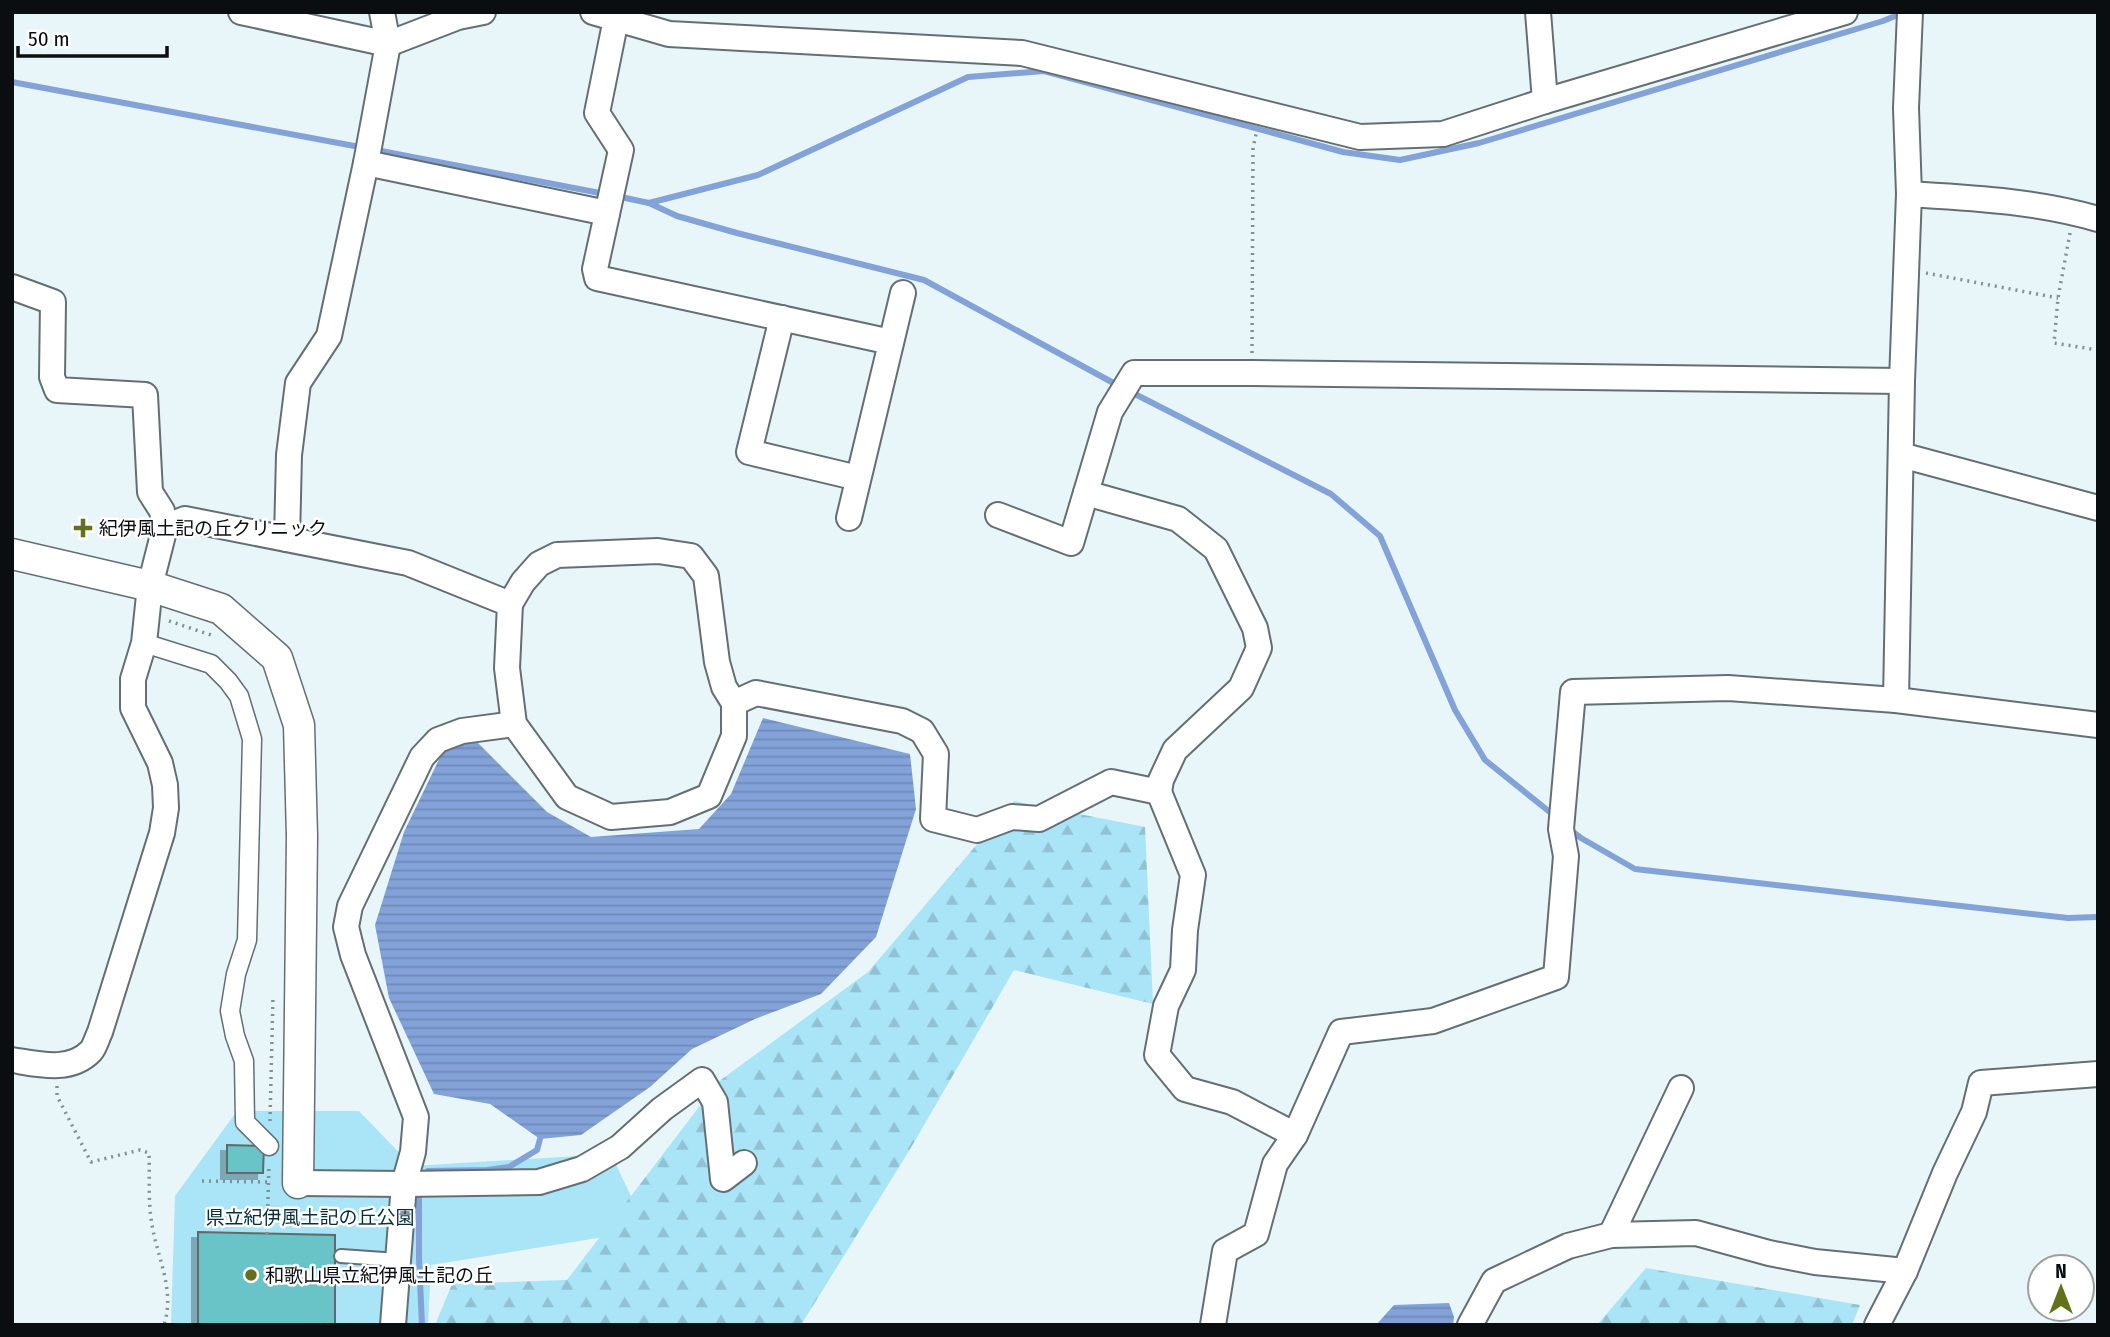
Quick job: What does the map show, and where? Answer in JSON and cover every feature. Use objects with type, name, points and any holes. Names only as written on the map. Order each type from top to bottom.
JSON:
[{"type":"street","points":[[241,12],[388,44],[458,17],[483,12]]},
{"type":"street","points":[[288,539],[289,455],[298,383],[329,335],[388,44],[382,12]]},
{"type":"street","points":[[1538,12],[1545,101]]},
{"type":"street","points":[[891,342],[597,278],[595,269],[621,149],[597,113],[605,16],[669,34],[1022,53],[1360,137],[1443,134],[1845,12]]},
{"type":"street","points":[[1896,700],[1902,381],[1909,194],[1906,108],[1910,12]]},
{"type":"street","points":[[366,163],[607,214]]},
{"type":"street","points":[[1909,194],[2003,199],[2086,216]]},
{"type":"street","points":[[12,287],[52,302],[52,377],[57,390],[145,395],[150,492],[162,511],[164,527],[150,586],[144,643],[134,679],[134,708],[160,763],[166,808],[162,833],[93,1050],[80,1061],[58,1066],[12,1060]]},
{"type":"street","points":[[849,518],[903,293]]},
{"type":"street","points":[[782,318],[749,452],[858,478]]},
{"type":"street","points":[[998,515],[1071,542],[1110,412],[1134,373],[1902,381]]},
{"type":"street","points":[[1901,455],[2098,508]]},
{"type":"street","points":[[1086,493],[1178,519],[1216,550],[1255,628],[1259,648],[1241,688],[1175,750],[1161,780],[1159,792],[1193,875],[1185,930],[1183,970],[1166,1006],[1157,1055],[1185,1090],[1232,1102],[1295,1135]]},
{"type":"street","points":[[164,527],[185,519],[408,563],[510,604]]},
{"type":"street","points":[[658,551],[691,556],[706,576],[717,662],[724,687],[734,703],[734,736],[709,796],[670,812],[611,817],[566,797],[514,724],[507,668],[510,604],[523,582],[539,564],[557,555],[658,551]]},
{"type":"street","points":[[12,554],[150,586],[221,609],[276,658],[299,725],[302,836],[298,1183],[539,1182],[582,1169],[620,1147],[702,1080],[715,1102],[723,1179],[744,1163]]},
{"type":"street","points":[[144,643],[211,664],[239,696],[252,739],[247,940],[236,974],[230,1011],[244,1061],[246,1122],[270,1146]]},
{"type":"street","points":[[1213,1325],[1225,1251],[1256,1234],[1275,1164],[1295,1135],[1341,1032],[1433,1021],[1556,977],[1566,856],[1561,829],[1573,692],[1728,688],[1896,700],[2098,725]]},
{"type":"street","points":[[734,703],[756,694],[902,721],[922,731],[936,754],[933,820],[977,830],[1012,817],[1039,820],[1111,782],[1159,792]]},
{"type":"street","points":[[393,1325],[404,1184],[413,1152],[415,1117],[353,955],[346,927],[350,906],[422,757],[438,740],[462,731],[514,724]]},
{"type":"street","points":[[1877,1325],[1905,1271],[1974,1112],[1980,1083],[2098,1074]]},
{"type":"street","points":[[1611,1235],[1681,1088]]},
{"type":"street","points":[[1470,1325],[1494,1281],[1568,1246],[1611,1235],[1696,1233],[1815,1262],[1905,1271]]},
{"type":"lane","points":[[341,1256],[398,1260]]},
{"type":"path","points":[[1252,373],[1253,148]]},
{"type":"path","points":[[2086,216],[2058,298],[2054,343],[2098,350]]},
{"type":"path","points":[[1906,269],[2058,298]]},
{"type":"path","points":[[58,1066],[57,1096],[91,1162],[140,1150],[149,1153],[151,1220],[167,1281],[164,1325]]},
{"type":"path","points":[[202,1181],[298,1183]]},
{"type":"green space","points":[[1014,801],[1145,827],[1153,1004],[1014,970],[909,1151],[801,1325],[435,1325],[452,1284],[567,1280],[718,1082],[868,972]]},
{"type":"green space","name":"県立紀伊風土記の丘公園","points":[[237,1111],[359,1111],[412,1166],[611,1154],[647,1230],[431,1265],[428,1325],[171,1325],[175,1196]]},
{"type":"green space","points":[[1646,1268],[1860,1305],[1852,1325],[1597,1325]]},
{"type":"shaded area","points":[[763,718],[910,754],[916,809],[876,937],[821,994],[755,1019],[692,1049],[650,1087],[581,1135],[540,1139],[490,1104],[434,1094],[389,998],[375,925],[404,832],[445,747],[477,742],[547,812],[591,837],[699,829],[731,794]]},
{"type":"shaded area","points":[[1449,1303],[1454,1317],[1453,1325],[1376,1325],[1394,1305]]},
{"type":"building","points":[[227,1145],[264,1146],[263,1173],[227,1173]]},
{"type":"building","points":[[198,1232],[335,1235],[335,1325],[198,1325]]},
{"type":"waterway","points":[[649,203],[758,175],[968,77],[1044,71],[1343,152],[1400,160],[1479,143],[1883,21],[1905,12]]},
{"type":"waterway","points":[[12,82],[365,148]]},
{"type":"waterway","points":[[376,150],[605,194]]},
{"type":"waterway","points":[[616,196],[649,203],[677,216],[737,233],[924,280],[1119,386]]},
{"type":"waterway","points":[[1129,391],[1331,494],[1380,536],[1455,710],[1485,760],[1556,817]]},
{"type":"waterway","points":[[1569,829],[1635,869],[2068,918],[2098,917]]},
{"type":"waterway","points":[[428,1171],[509,1167],[537,1150],[540,1139]]},
{"type":"waterway","points":[[419,1197],[422,1325]]},
{"type":"place","name":"紀伊風土記の丘クリニック","points":[[83,528]]},
{"type":"place","name":"和歌山県立紀伊風土記の丘","points":[[251,1275]]}]
